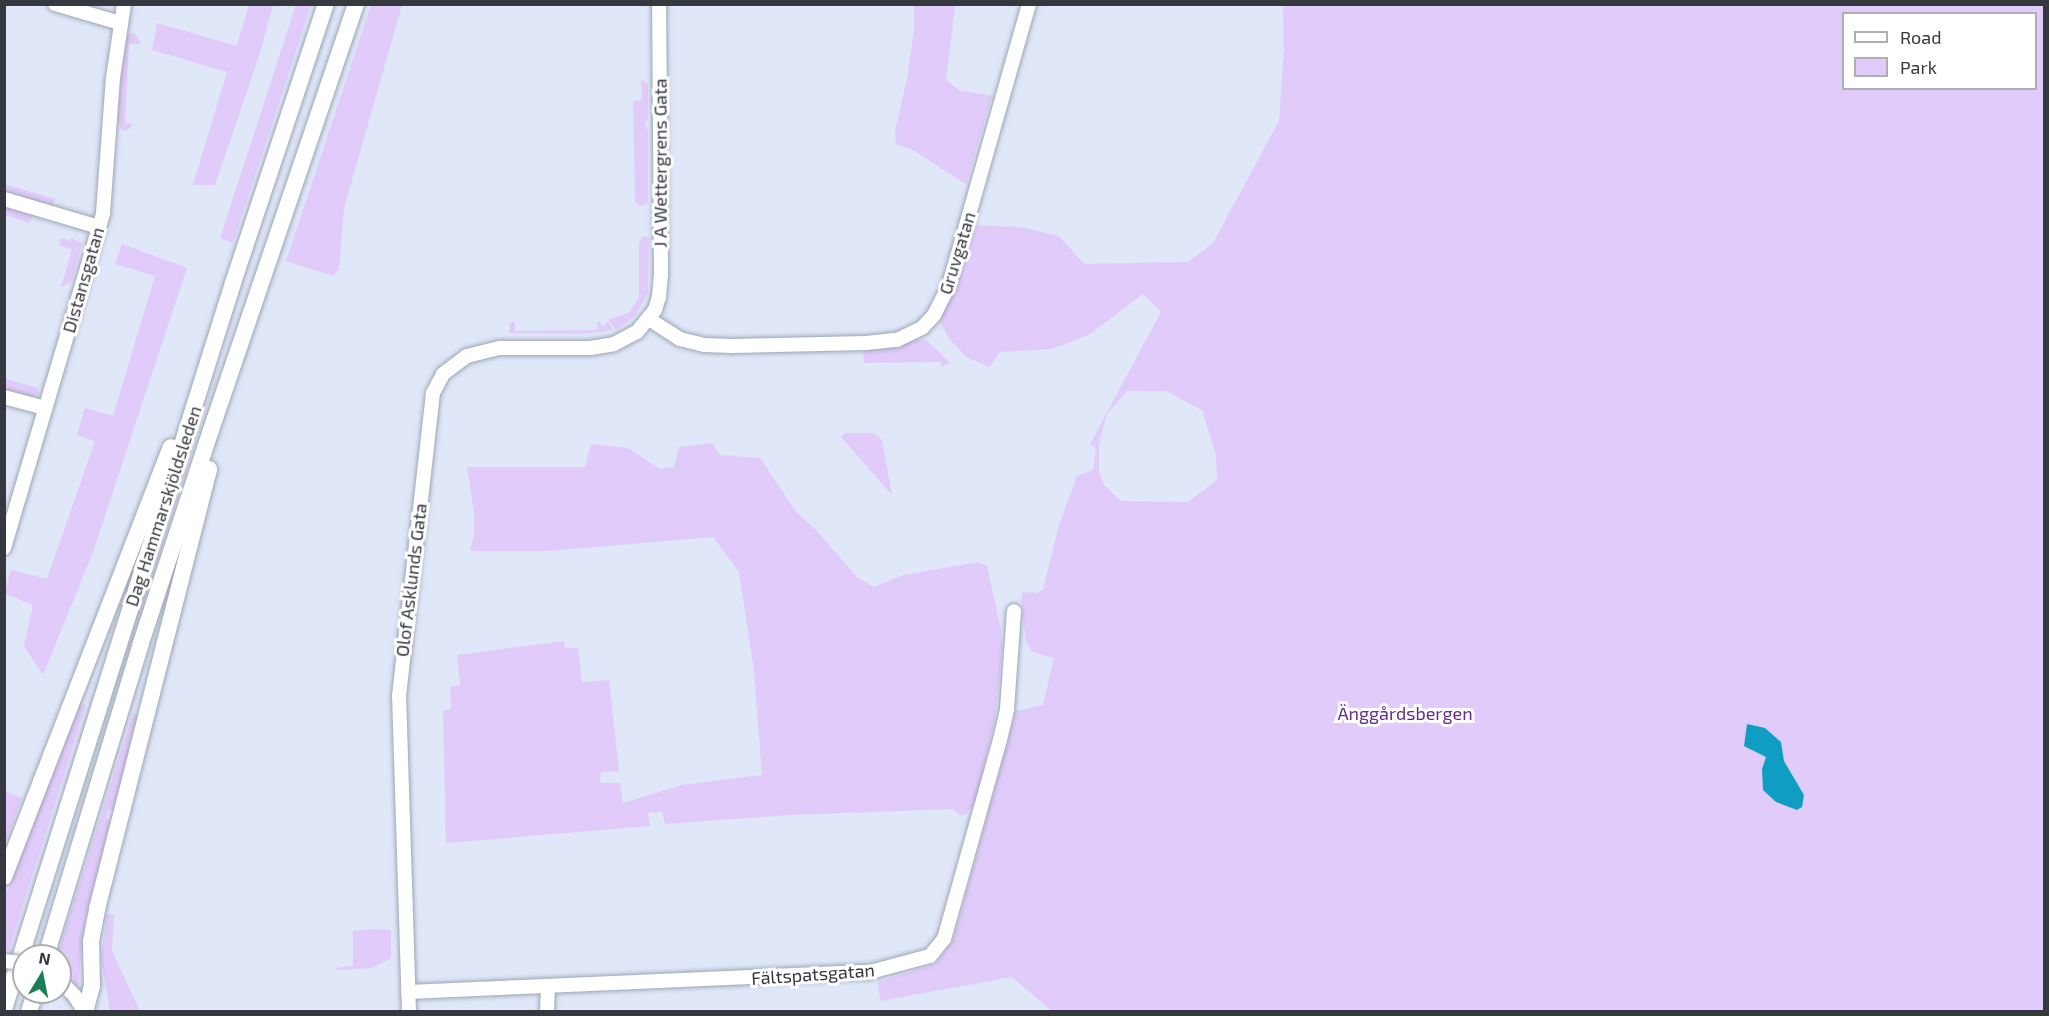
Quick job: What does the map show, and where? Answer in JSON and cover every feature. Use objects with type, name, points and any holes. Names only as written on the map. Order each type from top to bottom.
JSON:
[{"type":"main road","name":"Dag Hammarskjöldsleden","points":[[4,1009],[233,284],[326,4]]},
{"type":"main road","name":"Dag Hammarskjöldsleden","points":[[50,944],[141,643],[261,280],[356,4]]},
{"type":"main road","points":[[85,1011],[92,986],[91,941],[97,909],[161,651],[261,280]]},
{"type":"main road","points":[[4,877],[233,284]]},
{"type":"street","points":[[55,4],[120,23]]},
{"type":"street","name":"Distansgatan","points":[[4,548],[99,227],[106,182],[120,23],[124,4]]},
{"type":"street","name":"J A Wettergrens Gata","points":[[649,319],[659,297],[661,275],[659,4]]},
{"type":"street","name":"Gruvgatan","points":[[649,319],[680,339],[704,345],[732,346],[866,343],[897,340],[922,328],[934,315],[949,285],[1029,4]]},
{"type":"street","points":[[4,199],[99,227]]},
{"type":"street","name":"Olof Asklunds Gata","points":[[409,1011],[399,696],[427,439],[436,384],[443,374],[467,356],[486,350],[590,348],[614,344],[637,332],[649,319]]},
{"type":"street","points":[[4,397],[45,408]]},
{"type":"street","name":"Fältspatsgatan","points":[[408,992],[870,972],[930,956],[944,939],[1000,740],[1007,709],[1014,611]]},
{"type":"street","points":[[547,1011],[548,986]]},
{"type":"street","points":[[72,993],[85,1011]]},
{"type":"green space","points":[[249,5],[273,5],[260,53],[215,185],[193,185],[227,72],[152,50],[157,23],[237,46]]},
{"type":"green space","points":[[296,5],[311,5],[233,243],[220,238]]},
{"type":"green space","points":[[371,5],[402,5],[344,208],[339,269],[333,276],[286,261]]},
{"type":"green space","points":[[914,5],[955,5],[946,80],[959,90],[992,96],[966,184],[911,149],[896,144],[895,131],[907,79],[914,30]]},
{"type":"green space","name":"Änggårdsbergen","points":[[1283,5],[2044,5],[2044,1011],[1053,1012],[1012,977],[880,1001],[878,982],[936,964],[954,939],[1016,711],[1043,705],[1054,658],[1032,652],[1026,642],[1021,597],[1023,592],[1038,593],[1043,589],[1059,525],[1077,476],[1093,470],[1096,448],[1090,444],[1161,312],[1143,294],[1090,334],[1052,349],[1000,352],[989,367],[966,357],[948,337],[938,318],[959,276],[977,225],[1020,227],[1059,236],[1084,264],[1188,262],[1213,243],[1279,121],[1284,49]],"holes":[[[1127,391],[1166,391],[1202,410],[1216,455],[1217,480],[1188,502],[1121,501],[1104,485],[1099,471],[1099,443],[1107,414]],[[1781,742],[1784,761],[1804,795],[1762,769],[1766,757],[1760,754]]]},
{"type":"green space","points":[[134,33],[140,44],[129,44],[125,123],[133,124],[127,131],[121,129],[118,120],[124,40],[128,34]]},
{"type":"green space","points":[[641,79],[648,84],[648,119],[645,123],[648,133],[648,203],[643,206],[638,205],[635,200],[633,101],[642,100]]},
{"type":"green space","points":[[4,184],[55,199],[52,208],[5,194]]},
{"type":"green space","points":[[4,205],[33,214],[30,223],[5,215]]},
{"type":"green space","points":[[642,237],[649,237],[648,293],[635,316],[616,330],[608,320],[630,312],[639,297],[639,244]]},
{"type":"green space","points":[[61,238],[70,241],[71,238],[82,243],[72,280],[61,288],[72,249],[59,245]]},
{"type":"green space","points":[[122,244],[187,268],[93,552],[43,675],[24,646],[33,605],[5,594],[5,590],[11,570],[47,579],[95,441],[77,435],[85,408],[113,416],[155,276],[115,264]]},
{"type":"green space","points":[[598,321],[604,327],[607,321],[614,330],[583,334],[509,333],[510,323],[515,322],[515,331],[597,330]]},
{"type":"green space","points":[[916,339],[927,341],[950,363],[941,367],[941,362],[864,363],[863,351],[898,347]]},
{"type":"green space","points":[[4,378],[37,388],[39,393],[31,398],[5,391]]},
{"type":"green space","points":[[844,433],[874,433],[882,440],[892,495],[841,437]]},
{"type":"green space","points":[[712,443],[720,455],[760,458],[796,512],[816,530],[857,577],[874,587],[904,575],[978,562],[987,566],[1001,630],[1002,651],[995,718],[977,798],[970,810],[962,816],[953,809],[790,815],[665,824],[662,811],[648,813],[650,826],[446,843],[443,710],[451,709],[450,687],[460,685],[457,655],[564,641],[565,648],[578,648],[582,682],[609,680],[619,771],[601,772],[600,783],[620,783],[623,803],[682,785],[762,775],[754,670],[739,572],[713,537],[549,551],[470,551],[474,536],[474,511],[467,467],[585,467],[591,444],[628,448],[660,469],[674,467],[679,447]]},
{"type":"green space","points":[[78,705],[86,705],[9,950],[5,950],[5,896]]},
{"type":"green space","points":[[133,713],[139,716],[114,810],[109,809],[106,818],[111,820],[85,920],[78,987],[72,981],[72,944],[61,944]]},
{"type":"green space","points":[[4,791],[22,798],[5,844]]},
{"type":"green space","points":[[107,914],[114,915],[112,951],[140,1011],[110,1011],[101,958]]},
{"type":"green space","points":[[391,930],[391,958],[372,968],[336,970],[336,968],[353,966],[353,931]]},
{"type":"water","points":[[1747,724],[1765,728],[1781,742],[1784,761],[1804,795],[1802,807],[1797,810],[1776,802],[1763,790],[1762,769],[1766,757],[1744,746]]}]
